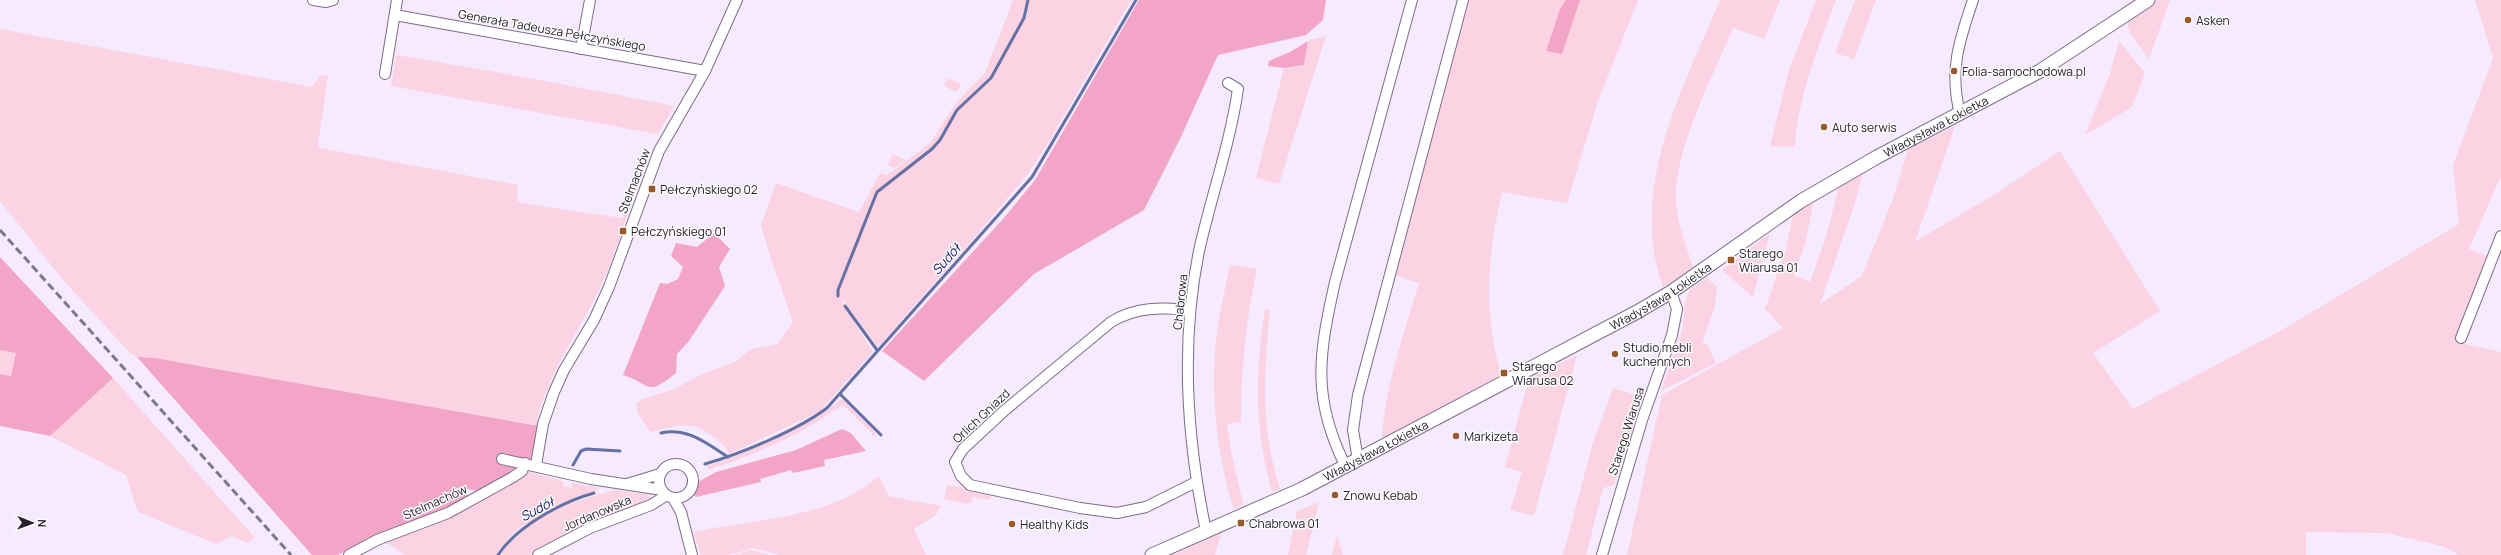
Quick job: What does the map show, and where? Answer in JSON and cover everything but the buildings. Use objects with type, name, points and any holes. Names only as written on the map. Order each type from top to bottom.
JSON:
[{"type":"street","points":[[313,0],[332,1]]},
{"type":"street","points":[[385,74],[397,0]]},
{"type":"street","points":[[581,49],[590,0]]},
{"type":"street","name":"Stelmachów","points":[[536,465],[543,424],[554,392],[607,293],[659,151],[706,71],[737,0]]},
{"type":"street","points":[[1346,467],[1332,440],[1324,412],[1321,365],[1326,321],[1335,282],[1412,0]]},
{"type":"street","points":[[1358,460],[1353,430],[1358,395],[1463,0]]},
{"type":"street","points":[[1960,114],[1954,74],[1958,47],[1972,0]]},
{"type":"street","name":"Władysława Łokietka","points":[[1152,555],[1292,493],[1346,467],[1671,292],[1801,202],[1877,157],[2040,71],[2148,0]]},
{"type":"street","name":"Generała Tadeusza Pełczyńskiego","points":[[394,15],[706,71]]},
{"type":"street","name":"Chabrowa","points":[[1206,531],[1196,482],[1189,427],[1190,310],[1210,200],[1235,110],[1238,89],[1228,83]]},
{"type":"street","points":[[2461,338],[2501,236]]},
{"type":"street","name":"Starego Wiarusa","points":[[1602,555],[1642,420],[1672,335],[1677,309],[1671,292]]},
{"type":"street","name":"Orlich Gniazd","points":[[1190,310],[1162,307],[1139,310],[1122,315],[1111,322],[1004,411],[963,449],[955,462],[961,476],[970,485],[1080,508],[1117,513],[1146,507],[1196,482]]},
{"type":"street","name":"Jordanowska","points":[[502,459],[536,465],[591,479],[625,484],[667,495]]},
{"type":"street","name":"Stelmachów","points":[[349,555],[377,540],[448,513],[513,477],[522,471],[525,463]]},
{"type":"street","points":[[681,512],[667,495],[659,482],[660,474],[671,465],[677,464],[687,468],[693,483],[691,488],[684,496],[681,512],[692,555]]},
{"type":"street","name":"Jordanowska","points":[[625,484],[660,474]]},
{"type":"street","points":[[667,495],[684,496]]},
{"type":"street","name":"Jordanowska","points":[[538,555],[590,528],[651,505],[667,495]]},
{"type":"shaded area","points":[[1013,0],[1131,0],[1050,140],[1027,175],[969,244],[878,347],[843,300],[842,302],[873,352],[819,412],[729,454],[725,447],[715,438],[698,428],[691,426],[677,426],[650,432],[638,413],[636,404],[642,399],[675,389],[702,374],[735,362],[751,349],[778,344],[793,322],[761,225],[776,183],[859,212],[880,173],[887,175],[930,143],[956,103],[985,73]]},
{"type":"shaded area","points":[[1139,0],[1326,0],[1323,20],[1306,35],[1218,55],[1180,139],[1144,210],[1034,274],[924,381],[882,351],[1003,219],[1035,180]]},
{"type":"shaded area","points":[[1469,0],[1566,0],[1560,9],[1546,50],[1576,10],[1580,0],[1638,0],[1598,101],[1567,203],[1502,192],[1493,240],[1489,284],[1491,328],[1501,375],[1382,439],[1391,380],[1401,341],[1419,283],[1395,275]]},
{"type":"shaded area","points":[[1566,0],[1580,0],[1562,54],[1546,51],[1560,9]]},
{"type":"shaded area","points":[[1720,0],[1780,0],[1764,39],[1733,28],[1696,113],[1681,160],[1677,181],[1676,201],[1680,227],[1694,269],[1663,287],[1654,250],[1652,213],[1656,177],[1664,140],[1676,105]]},
{"type":"shaded area","points":[[1816,0],[1836,0],[1810,72],[1800,109],[1795,147],[1770,146],[1789,70]]},
{"type":"shaded area","points":[[1855,0],[1876,0],[1854,59],[1835,53]]},
{"type":"shaded area","points":[[2158,0],[2170,0],[2149,59],[2130,33],[2127,23]]},
{"type":"shaded area","points":[[2475,0],[2501,0],[2501,176],[2469,249],[2490,257],[2456,342],[2501,352],[2501,555],[2459,555],[2442,546],[2386,533],[2306,532],[2306,555],[1627,555],[1662,395],[1783,328],[1765,309],[1786,249],[1793,215],[1813,203],[1806,241],[1794,275],[1810,282],[1825,240],[1839,187],[1863,172],[1856,200],[1820,304],[1862,276],[1893,199],[1908,149],[1955,126],[1915,242],[1997,193],[2060,151],[2160,311],[2093,353],[2133,409],[2280,331],[2459,224],[2453,165],[2493,58]]},
{"type":"shaded area","points":[[0,29],[312,87],[321,75],[328,76],[318,144],[320,148],[518,185],[517,200],[521,203],[622,218],[634,192],[607,273],[553,375],[546,391],[536,425],[155,358],[137,357],[129,352],[63,280],[0,201]]},
{"type":"shaded area","points":[[1326,36],[1279,184],[1256,178],[1284,68],[1304,65],[1308,41]]},
{"type":"shaded area","points":[[1308,41],[1304,65],[1284,68],[1268,66],[1269,61],[1290,52]]},
{"type":"shaded area","points":[[2119,41],[2145,73],[2132,107],[2085,135],[2110,74]]},
{"type":"shaded area","points":[[396,55],[530,78],[674,106],[658,134],[391,86]]},
{"type":"shaded area","points":[[948,78],[961,84],[957,92],[944,86]]},
{"type":"shaded area","points":[[893,154],[906,160],[894,168],[888,165]]},
{"type":"shaded area","points":[[714,233],[730,249],[719,267],[725,286],[689,341],[677,354],[676,373],[666,381],[653,387],[644,385],[623,375],[660,283],[667,284],[678,279],[683,267],[671,256],[676,243],[697,247]]},
{"type":"shaded area","points":[[1770,233],[1753,297],[1722,270]]},
{"type":"shaded area","points":[[0,257],[113,378],[50,436],[0,426],[0,374],[11,376],[16,353],[0,350]]},
{"type":"shaded area","points":[[1230,265],[1257,269],[1245,345],[1241,422],[1227,424],[1231,451],[1243,504],[1234,510],[1219,442],[1214,395],[1215,348],[1222,302]]},
{"type":"shaded area","points":[[1707,278],[1717,287],[1715,305],[1702,343],[1708,345],[1716,363],[1661,391],[1683,327],[1685,303],[1690,289]]},
{"type":"shaded area","points":[[1265,309],[1270,310],[1265,378],[1266,421],[1269,443],[1280,489],[1272,492],[1262,445],[1258,400],[1259,356]]},
{"type":"shaded area","points":[[0,350],[16,353],[11,376],[0,374]]},
{"type":"shaded area","points":[[1577,355],[1534,516],[1510,510],[1522,472],[1505,467],[1529,378]]},
{"type":"shaded area","points":[[137,357],[155,358],[539,426],[533,457],[484,492],[467,489],[467,499],[337,555],[312,555]]},
{"type":"shaded area","points":[[113,378],[255,538],[247,543],[232,536],[216,544],[138,512],[126,475],[50,436]]},
{"type":"shaded area","points":[[1613,388],[1643,397],[1614,485],[1603,488],[1586,555],[1563,555],[1593,443]]},
{"type":"shaded area","points":[[840,400],[844,400],[874,430],[875,435],[873,437],[870,431],[845,407],[840,406],[794,435],[760,451],[708,470],[707,466],[736,456],[818,417]]},
{"type":"shaded area","points":[[842,429],[851,433],[866,451],[824,460],[825,466],[793,473],[791,470],[760,479],[761,482],[696,497],[692,493],[698,482],[716,472],[796,450]]},
{"type":"shaded area","points":[[526,471],[562,481],[564,487],[572,488],[572,483],[600,488],[522,526],[511,535],[496,555],[406,555],[384,541]]},
{"type":"shaded area","points":[[879,476],[889,496],[941,506],[936,515],[914,529],[926,555],[780,555],[753,548],[729,555],[701,555],[693,532],[765,520],[815,509],[838,501],[860,490]]},
{"type":"shaded area","points":[[947,485],[992,493],[990,500],[973,497],[971,503],[967,504],[944,499]]},
{"type":"shaded area","points":[[615,490],[649,495],[651,499],[581,527],[529,555],[501,555],[515,535],[551,512],[578,501]]},
{"type":"shaded area","points":[[1319,502],[1306,555],[1288,555],[1297,511]]},
{"type":"shaded area","points":[[1221,533],[1215,555],[1173,555],[1178,553]]},
{"type":"shaded area","points":[[1337,535],[1343,555],[1332,555]]},
{"type":"shaded area","points":[[751,550],[770,555],[735,555]]},
{"type":"waterway","points":[[838,296],[838,290],[877,192],[932,149],[940,140],[957,110],[991,78],[1024,18],[1028,0]]},
{"type":"waterway","name":"Sudół","points":[[705,464],[735,454],[785,433],[801,425],[827,408],[1032,177],[1136,0]]},
{"type":"waterway","points":[[845,306],[877,350]]},
{"type":"waterway","points":[[840,394],[881,435]]},
{"type":"waterway","points":[[661,433],[679,432],[688,434],[728,457]]},
{"type":"waterway","points":[[573,465],[581,451],[586,449],[620,451]]},
{"type":"waterway","name":"Sudół","points":[[498,555],[506,544],[517,534],[541,516],[568,502],[594,493]]},
{"type":"railway","points":[[0,230],[291,555]]},
{"type":"place","name":"Asken","points":[[2188,20]]},
{"type":"place","name":"Folia-samochodowa.pl","points":[[1954,71]]},
{"type":"place","name":"Auto serwis","points":[[1824,127]]},
{"type":"place","name":"Pełczyńskiego 02","points":[[652,189]]},
{"type":"place","name":"Pełczyńskiego 01","points":[[623,231]]},
{"type":"place","name":"Starego Wiarusa 01","points":[[1731,260]]},
{"type":"place","name":"Studio mebli kuchennych","points":[[1615,354]]},
{"type":"place","name":"Starego Wiarusa 02","points":[[1504,373]]},
{"type":"place","name":"Markizeta","points":[[1456,436]]},
{"type":"place","name":"Znowu Kebab","points":[[1335,495]]},
{"type":"place","name":"Chabrowa 01","points":[[1241,523]]},
{"type":"place","name":"Healthy Kids","points":[[1012,524]]}]
